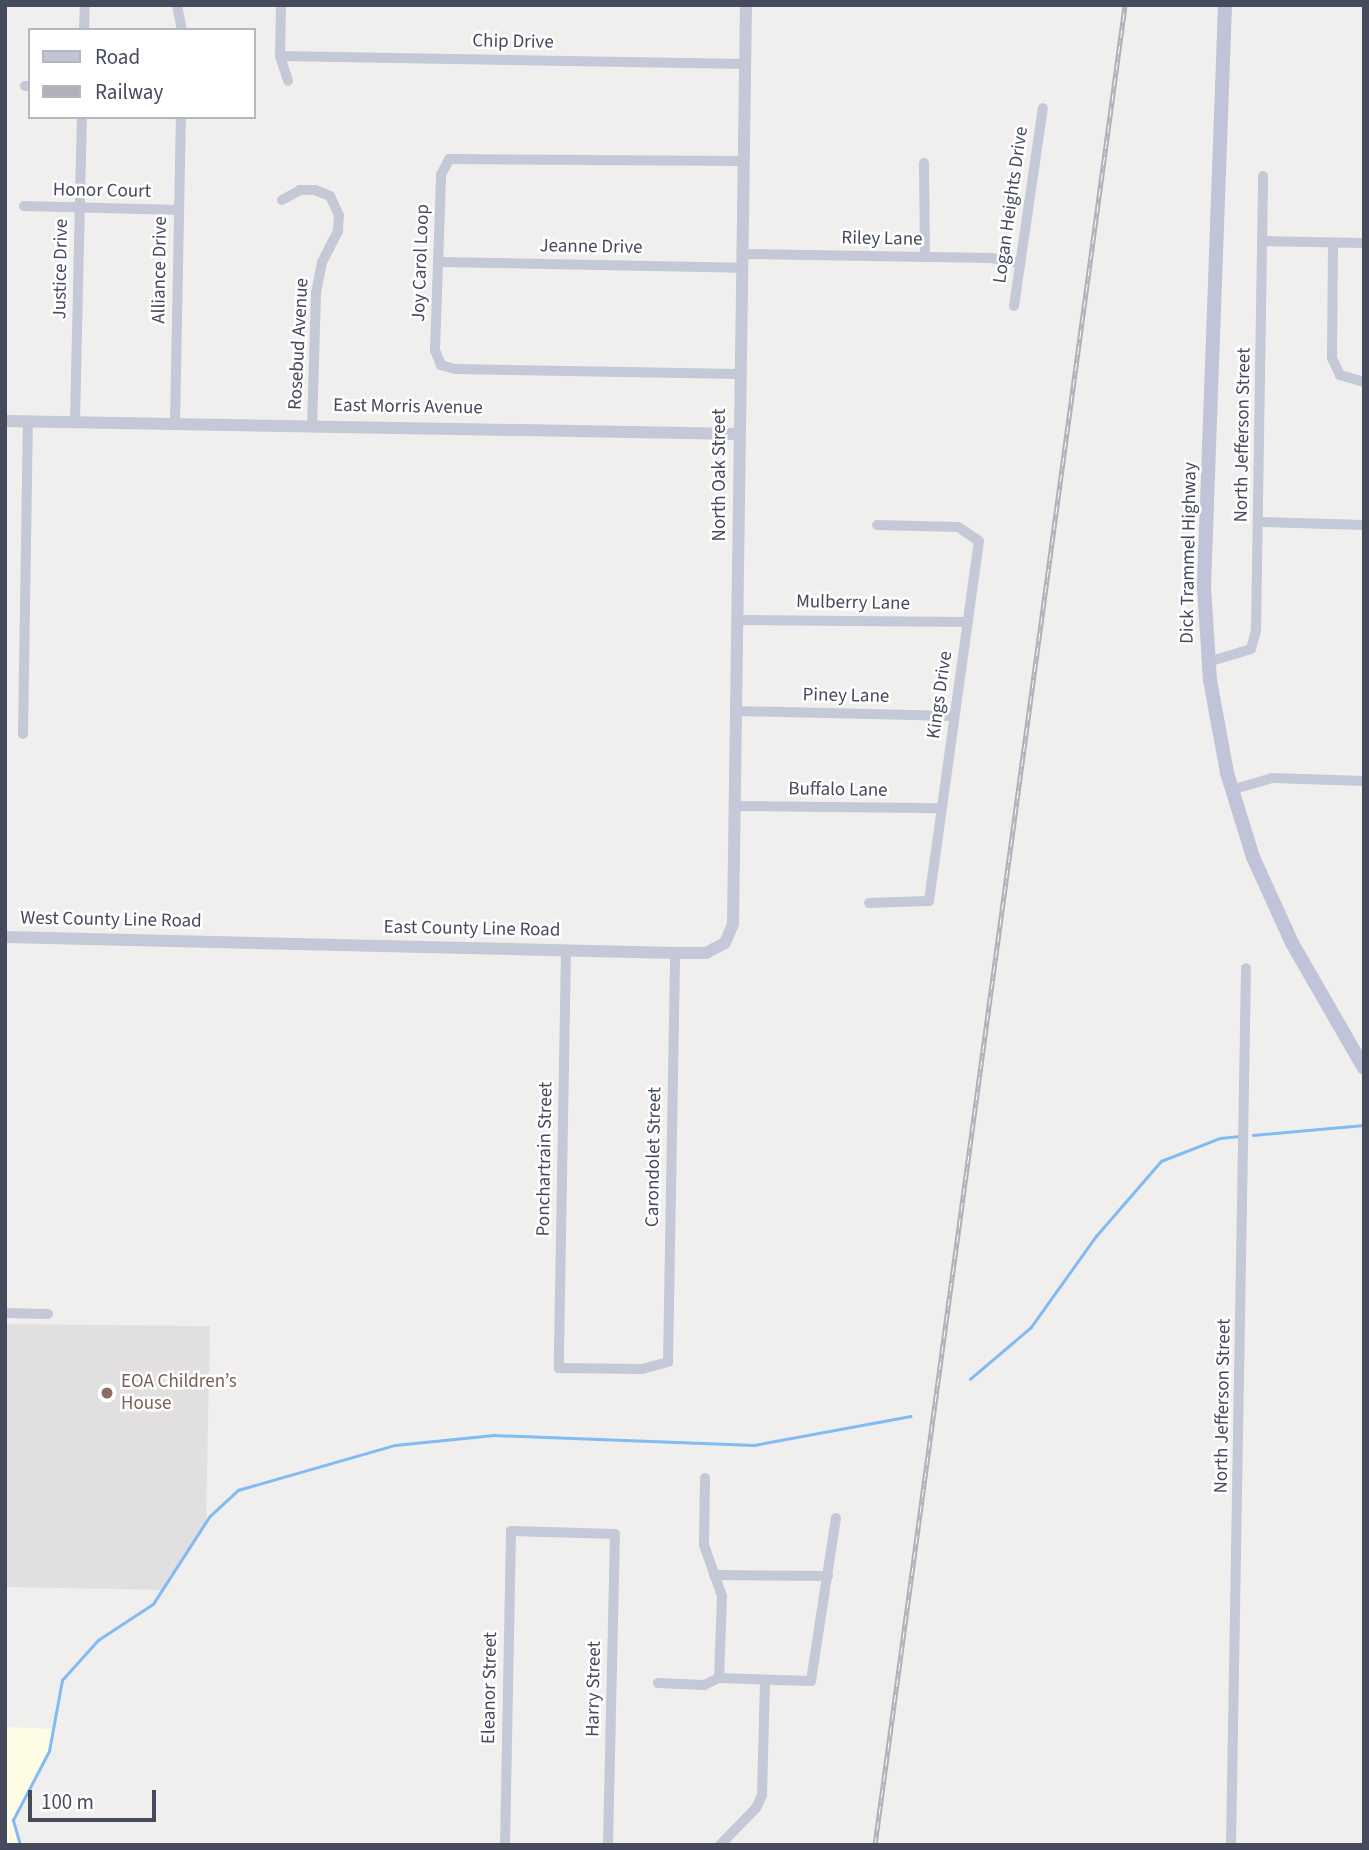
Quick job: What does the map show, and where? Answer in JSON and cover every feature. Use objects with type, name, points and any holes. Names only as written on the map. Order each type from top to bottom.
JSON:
[{"type":"main road","name":"Dick Trammel Highway","points":[[1225,5],[1205,573],[1208,662],[1231,790],[1271,901],[1364,1068]]},
{"type":"street","points":[[84,28],[85,5]]},
{"type":"street","points":[[177,5],[182,28]]},
{"type":"street","points":[[281,5],[280,56],[288,81]]},
{"type":"street","name":"North Oak Street","points":[[725,943],[733,924],[746,5]]},
{"type":"street","name":"Chip Drive","points":[[280,56],[745,64]]},
{"type":"street","name":"Logan Heights Drive","points":[[1014,306],[1043,108]]},
{"type":"street","name":"Justice Drive","points":[[75,421],[82,119]]},
{"type":"street","name":"Alliance Drive","points":[[175,422],[181,119]]},
{"type":"street","name":"Joy Carol Loop","points":[[740,374],[441,365],[435,350],[442,169],[455,157],[743,161]]},
{"type":"street","points":[[924,163],[925,257]]},
{"type":"street","name":"North Jefferson Street","points":[[1208,662],[1236,657],[1251,649],[1255,641],[1263,176]]},
{"type":"street","name":"Rosebud Avenue","points":[[282,200],[300,190],[315,190],[331,196],[339,215],[338,231],[322,262],[316,293],[312,425]]},
{"type":"street","name":"Honor Court","points":[[24,206],[179,210]]},
{"type":"street","points":[[1263,241],[1364,243]]},
{"type":"street","points":[[1333,243],[1332,358],[1340,375],[1364,382]]},
{"type":"street","name":"Riley Lane","points":[[742,261],[925,257],[1020,263]]},
{"type":"street","name":"Jeanne Drive","points":[[439,262],[742,261]]},
{"type":"street","name":"East Morris Avenue","points":[[5,421],[739,434]]},
{"type":"street","points":[[23,734],[27,421]]},
{"type":"street","points":[[1258,522],[1364,525]]},
{"type":"street","name":"Kings Drive","points":[[869,903],[929,901],[979,541],[970,532],[958,527],[877,525]]},
{"type":"street","name":"Mulberry Lane","points":[[738,620],[968,622]]},
{"type":"street","name":"Piney Lane","points":[[736,711],[954,716]]},
{"type":"street","points":[[1231,790],[1272,778],[1364,781]]},
{"type":"street","name":"Buffalo Lane","points":[[734,806],[941,808]]},
{"type":"street","name":"West County Line Road","points":[[5,937],[216,942]]},
{"type":"street","name":"East County Line Road","points":[[216,942],[675,953],[706,953],[725,943]]},
{"type":"street","name":"Ponchartrain Street","points":[[566,950],[559,1368],[642,1369],[668,1362]]},
{"type":"street","name":"Carondolet Street","points":[[668,1362],[675,953]]},
{"type":"street","name":"North Jefferson Street","points":[[1231,1845],[1246,968]]},
{"type":"street","points":[[5,1313],[48,1314]]},
{"type":"street","points":[[705,1478],[703,1532],[722,1596],[719,1678]]},
{"type":"street","points":[[658,1684],[704,1685],[719,1678],[765,1682],[813,1679],[836,1518]]},
{"type":"street","name":"Harry Street","points":[[511,1531],[614,1534],[608,1845]]},
{"type":"street","name":"Eleanor Street","points":[[505,1845],[511,1531]]},
{"type":"street","points":[[714,1575],[828,1576]]},
{"type":"street","points":[[720,1845],[756,1808],[762,1795],[765,1682]]},
{"type":"shaded area","name":"EOA Children’s House","points":[[5,1324],[210,1326],[206,1521],[164,1590],[5,1587]]},
{"type":"shaded area","points":[[5,1727],[53,1729],[49,1751],[13,1820],[20,1845],[5,1845]]},
{"type":"waterway","points":[[1253,1135],[1364,1125]]},
{"type":"waterway","points":[[970,1379],[1031,1327],[1096,1236],[1161,1161],[1220,1138],[1239,1136]]},
{"type":"waterway","points":[[20,1845],[13,1820],[49,1751],[62,1680],[98,1640],[153,1604],[209,1517],[238,1490],[395,1445],[493,1435],[754,1445],[910,1416]]},
{"type":"railway","points":[[875,1845],[1125,5]]},
{"type":"place","name":"EOA Children’s House","points":[[107,1393]]}]
